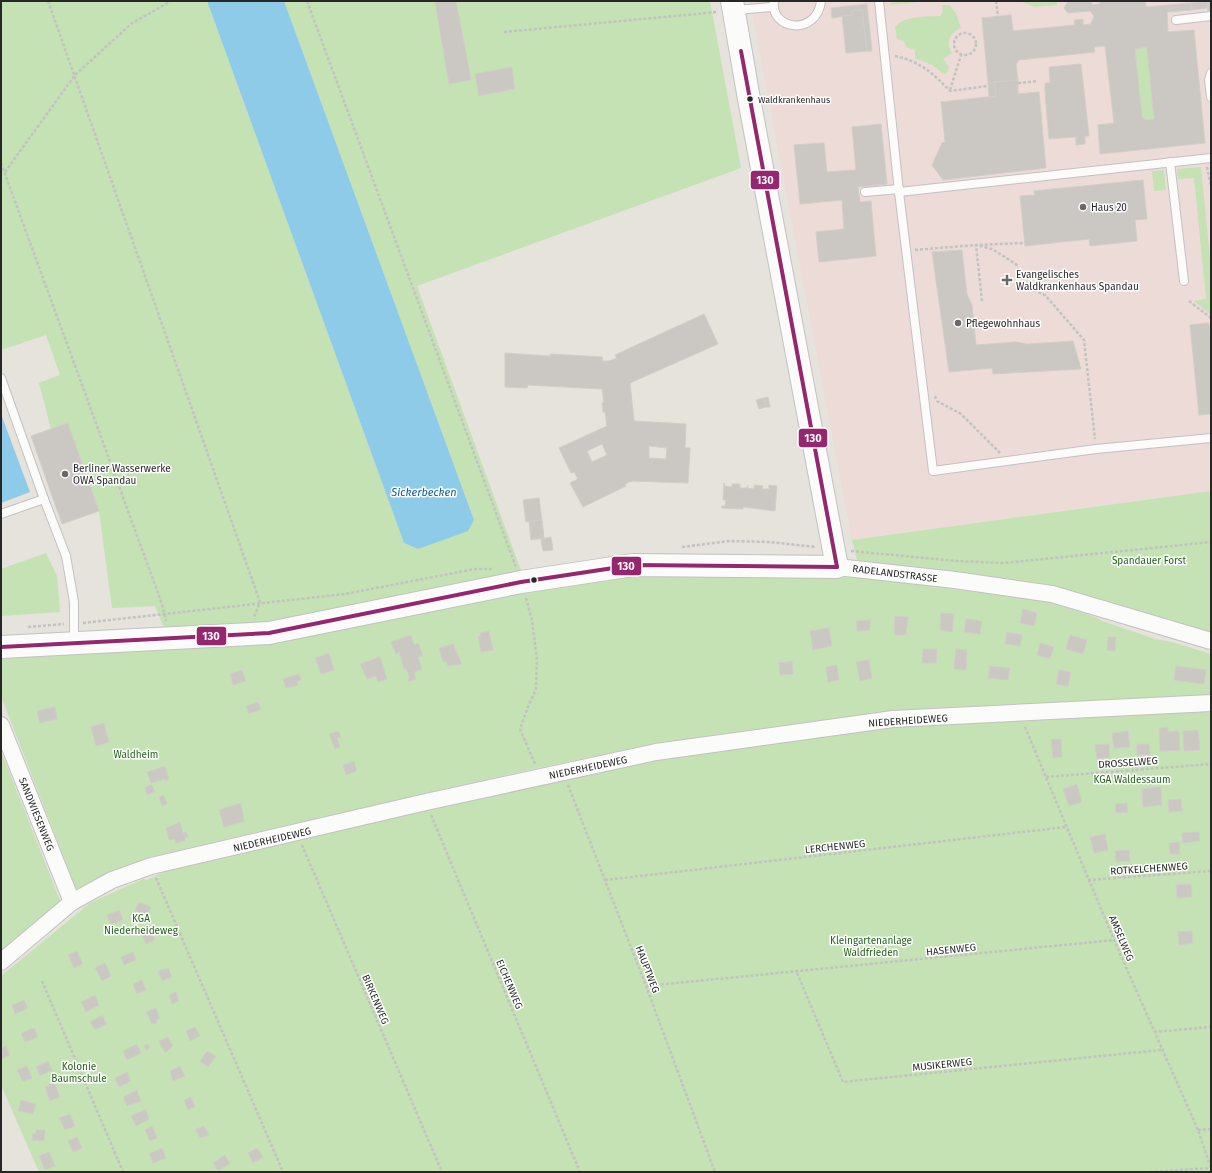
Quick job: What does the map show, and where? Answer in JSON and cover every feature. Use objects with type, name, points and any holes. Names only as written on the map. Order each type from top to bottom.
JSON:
[{"type":"street","points":[[733,6],[749,99],[837,567]]},
{"type":"street","name":"RADELANDSTRASSE","points":[[1,646],[269,633],[521,582],[633,564],[837,567],[955,580],[1052,594],[1211,641]]},
{"type":"street","name":"NIEDERHEIDEWEG","points":[[1,962],[72,902],[112,880],[152,866],[426,802],[656,752],[789,732],[893,719],[1211,703]]},
{"type":"street","name":"SANDWIESENWEG","points":[[1,725],[72,902]]},
{"type":"lane","points":[[733,6],[774,4],[778,16],[783,22],[798,26],[812,21],[817,15],[821,1]]},
{"type":"lane","points":[[878,1],[905,251],[933,471],[1096,449],[1211,438]]},
{"type":"lane","points":[[1176,20],[1211,16]]},
{"type":"lane","points":[[1211,73],[1209,80],[1211,97]]},
{"type":"lane","points":[[865,192],[899,190],[1209,158]]},
{"type":"lane","points":[[1170,162],[1184,281]]},
{"type":"lane","points":[[1,378],[66,556],[74,602],[74,642]]},
{"type":"lane","points":[[1,514],[44,498]]},
{"type":"path","points":[[48,1],[260,602],[254,618],[252,634]]},
{"type":"path","points":[[5,173],[75,75],[131,24],[171,1]]},
{"type":"path","points":[[307,1],[521,582],[532,620],[537,660],[536,689],[520,729],[528,752],[541,777]]},
{"type":"path","points":[[996,1],[998,16]]},
{"type":"path","points":[[504,32],[733,6]]},
{"type":"path","points":[[962,33],[971,34],[976,41],[975,50],[968,55],[961,55],[954,47],[955,38],[962,33]]},
{"type":"path","points":[[884,54],[910,59],[927,69],[950,91]]},
{"type":"path","points":[[950,91],[961,55]]},
{"type":"path","points":[[1018,83],[1038,81]]},
{"type":"path","points":[[950,91],[988,86]]},
{"type":"path","points":[[1209,158],[1211,187]]},
{"type":"path","points":[[1,163],[165,613],[168,638]]},
{"type":"path","points":[[905,251],[1023,243]]},
{"type":"path","points":[[976,245],[982,301]]},
{"type":"path","points":[[976,245],[992,249],[1016,264],[1024,286],[1045,295],[1084,340],[1096,449]]},
{"type":"path","points":[[1189,301],[1211,318]]},
{"type":"path","points":[[934,394],[937,400],[961,414],[1008,462]]},
{"type":"path","name":"AMSELWEG","points":[[1019,713],[1088,880],[1198,1130],[1211,1168]]},
{"type":"path","name":"DROSSELWEG","points":[[1046,776],[1211,764]]},
{"type":"path","name":"HAUPTWEG","points":[[563,772],[646,986],[715,1172]]},
{"type":"path","name":"EICHENWEG","points":[[426,802],[580,1172]]},
{"type":"path","name":"LERCHENWEG","points":[[605,880],[1066,828]]},
{"type":"path","name":"BIRKENWEG","points":[[296,833],[442,1172]]},
{"type":"path","points":[[152,866],[283,1172]]},
{"type":"path","name":"ROTKELCHENWEG","points":[[1088,880],[1211,871]]},
{"type":"path","name":"HASENWEG","points":[[646,986],[797,973],[1114,940]]},
{"type":"path","name":"MUSIKERWEG","points":[[797,973],[843,1082],[1162,1050]]},
{"type":"path","points":[[42,981],[123,1172]]},
{"type":"path","points":[[1154,1032],[1211,1027]]},
{"type":"path","points":[[1198,1130],[1211,1129]]},
{"type":"path","points":[[1150,1172],[1211,1168],[1210,1172]]},
{"type":"shaded area","name":"Evangelisches Waldkrankenhaus Spandau","points":[[750,1],[1211,1],[1211,491],[852,540]]},
{"type":"green space","points":[[1,1],[207,1],[404,543],[418,549],[474,520],[284,1],[710,1],[741,168],[417,286],[523,576],[268,628],[166,633],[155,606],[112,608],[99,511],[68,423],[51,429],[39,383],[60,375],[46,335],[1,350]]},
{"type":"green space","points":[[895,1],[928,1],[889,5]]},
{"type":"green space","points":[[1020,1],[1057,1],[1057,5],[1035,7]]},
{"type":"green space","points":[[942,5],[949,5],[956,13],[961,28],[951,35],[949,45],[952,53],[943,59],[949,67],[947,73],[944,74],[932,65],[915,58],[915,50],[906,47],[904,41],[897,39],[895,27],[905,20],[940,16],[943,12]]},
{"type":"green space","points":[[1147,47],[1154,119],[1146,120],[1142,117],[1135,49]]},
{"type":"green space","points":[[1201,167],[1211,268],[1211,315],[1194,301],[1206,299],[1194,178],[1178,179],[1177,169]]},
{"type":"green space","points":[[1164,170],[1166,190],[1154,191],[1152,171]]},
{"type":"green space","name":"Spandauer Forst","points":[[1211,491],[1211,641],[1052,594],[859,568],[852,540]]},
{"type":"green space","points":[[46,553],[57,576],[60,612],[1,616],[1,569]]},
{"type":"green space","points":[[625,574],[871,578],[1049,602],[1155,639],[1172,642],[1211,654],[1211,1172],[39,1172],[1,1085],[1,976],[90,903],[143,879],[147,880],[161,873],[163,869],[785,726],[721,734],[609,753],[515,773],[149,857],[76,889],[1,696],[1,659],[218,645]]},
{"type":"green space","points":[[1,751],[61,903],[1,954]]},
{"type":"water","name":"Sickerbecken","points":[[207,1],[284,1],[474,520],[468,531],[418,549],[404,543]]},
{"type":"water","points":[[1,414],[30,492],[1,503]]},
{"type":"building","points":[[435,1],[456,1],[471,80],[449,84]]},
{"type":"building","points":[[1068,1],[1090,1],[1093,5],[1099,4],[1101,1],[1145,1],[1146,7],[1191,3],[1192,10],[1167,12],[1168,32],[1194,30],[1205,143],[1100,154],[1098,125],[1114,123],[1105,46],[1094,47],[1095,52],[1019,60],[1016,64],[1018,80],[988,83],[982,18],[1011,15],[1013,31],[1075,25],[1074,20],[1083,19],[1083,25],[1091,24],[1094,16],[1090,11],[1068,13],[1064,8]],"holes":[[[1147,47],[1154,119],[1146,120],[1142,117],[1135,49]]]},
{"type":"building","points":[[1207,1],[1208,8],[1192,10],[1191,3]]},
{"type":"building","points":[[1207,1],[1211,1],[1211,11],[1208,11]]},
{"type":"building","points":[[867,4],[872,51],[867,51],[862,10],[852,11],[852,15],[832,18],[831,8]]},
{"type":"building","points":[[862,10],[867,51],[846,53],[842,16],[852,15],[852,11]]},
{"type":"building","points":[[1081,64],[1089,136],[1085,136],[1085,144],[1076,145],[1076,137],[1049,139],[1045,83],[1050,83],[1049,67]]},
{"type":"building","points":[[512,67],[515,89],[479,96],[475,74]]},
{"type":"building","points":[[1018,80],[1018,94],[1039,92],[1046,168],[943,180],[932,165],[942,143],[945,142],[941,102],[996,96],[994,82]]},
{"type":"building","points":[[994,82],[996,96],[989,97],[988,83]]},
{"type":"building","points":[[881,124],[887,184],[858,187],[860,202],[871,201],[876,256],[819,262],[816,232],[844,229],[842,200],[800,204],[794,145],[824,143],[827,172],[856,170],[852,127]]},
{"type":"building","name":"Haus 20","points":[[1143,180],[1147,219],[1135,220],[1137,241],[1090,246],[1089,239],[1025,246],[1020,196],[1035,195],[1034,191]]},
{"type":"building","name":"Pflegewohnhaus","points":[[962,250],[967,294],[972,305],[976,345],[1016,342],[1027,344],[1073,341],[1081,369],[993,374],[992,368],[949,372],[932,252]]},
{"type":"building","points":[[704,314],[718,344],[630,383],[634,421],[686,424],[685,448],[690,448],[688,483],[632,481],[625,484],[626,486],[583,507],[570,483],[578,479],[574,472],[571,473],[559,448],[607,426],[605,412],[603,412],[602,403],[604,402],[602,389],[528,385],[527,388],[505,387],[505,353],[602,357],[603,361],[609,361],[617,358],[615,355]],"holes":[[[602,444],[607,455],[592,462],[587,451]],[[649,446],[667,448],[666,459],[649,458]]]},
{"type":"building","points":[[1209,323],[1211,343],[1211,414],[1199,415],[1190,325]]},
{"type":"building","points":[[768,397],[770,407],[766,407],[764,398]]},
{"type":"building","points":[[764,398],[766,407],[759,409],[756,400]]},
{"type":"building","name":"Berliner Wasserwerke OWA Spandau","points":[[68,423],[99,511],[62,524],[31,436]]},
{"type":"building","points":[[724,483],[725,486],[732,487],[732,484],[740,484],[740,488],[754,489],[754,485],[763,486],[762,489],[769,489],[769,485],[777,486],[775,511],[743,507],[743,509],[722,508],[722,506],[725,506],[726,500],[723,500]]},
{"type":"building","points":[[539,498],[542,520],[526,522],[523,500]]},
{"type":"building","points":[[542,520],[544,538],[531,540],[529,521]]},
{"type":"building","points":[[551,537],[553,550],[543,551],[541,539]]},
{"type":"building","points":[[1023,609],[1037,613],[1034,626],[1020,623]]},
{"type":"building","points":[[941,613],[954,614],[952,632],[940,630]]},
{"type":"building","points":[[895,616],[908,617],[906,635],[894,635]]},
{"type":"building","points":[[966,619],[982,621],[980,634],[964,632]]},
{"type":"building","points":[[870,620],[870,630],[857,631],[856,621]]},
{"type":"building","points":[[829,628],[832,646],[813,650],[810,631]]},
{"type":"building","points":[[489,631],[493,650],[481,652],[478,636],[481,636],[480,633]]},
{"type":"building","points":[[1007,632],[1022,635],[1020,646],[1005,644]]},
{"type":"building","points":[[411,635],[414,645],[418,643],[423,655],[418,657],[422,669],[414,672],[416,679],[409,682],[408,679],[410,678],[406,668],[404,669],[399,652],[396,654],[391,642]]},
{"type":"building","points":[[1070,635],[1087,640],[1083,654],[1066,649]]},
{"type":"building","points":[[1108,637],[1116,637],[1115,651],[1107,650]]},
{"type":"building","points":[[1040,643],[1054,647],[1050,659],[1037,655]]},
{"type":"building","points":[[453,644],[462,664],[448,666],[446,661],[443,662],[439,648]]},
{"type":"building","points":[[923,649],[937,649],[936,663],[922,663]]},
{"type":"building","points":[[956,649],[967,650],[966,670],[954,669]]},
{"type":"building","points":[[329,653],[334,670],[321,674],[315,658]]},
{"type":"building","points":[[380,657],[387,679],[378,682],[376,676],[367,679],[360,664]]},
{"type":"building","points":[[869,660],[872,678],[860,681],[856,662]]},
{"type":"building","points":[[792,661],[793,674],[780,675],[779,663]]},
{"type":"building","points":[[837,665],[839,680],[828,682],[826,667]]},
{"type":"building","points":[[990,666],[1010,668],[1008,680],[988,678]]},
{"type":"building","points":[[1176,666],[1206,670],[1204,684],[1174,680]]},
{"type":"building","points":[[242,670],[246,681],[233,685],[230,674]]},
{"type":"building","points":[[1059,670],[1071,672],[1068,686],[1056,684]]},
{"type":"building","points":[[299,674],[301,680],[297,682],[298,685],[286,688],[283,679]]},
{"type":"building","points":[[258,702],[261,709],[249,714],[246,706]]},
{"type":"building","points":[[55,707],[57,719],[40,723],[37,711]]},
{"type":"building","points":[[104,723],[109,742],[96,746],[91,727]]},
{"type":"building","points":[[1168,727],[1168,732],[1179,731],[1180,750],[1160,751],[1159,728]]},
{"type":"building","points":[[1198,730],[1200,750],[1184,751],[1183,731]]},
{"type":"building","points":[[339,731],[341,737],[337,738],[340,747],[335,749],[329,734]]},
{"type":"building","points":[[1128,731],[1130,747],[1114,748],[1112,733]]},
{"type":"building","points":[[1051,739],[1061,739],[1062,757],[1053,758]]},
{"type":"building","points":[[1109,744],[1110,757],[1097,759],[1095,745]]},
{"type":"building","points":[[1137,744],[1149,744],[1150,754],[1137,755]]},
{"type":"building","points":[[354,761],[357,771],[346,775],[343,765]]},
{"type":"building","points":[[165,766],[169,779],[151,783],[147,772]]},
{"type":"building","points":[[1077,784],[1082,802],[1069,806],[1063,789]]},
{"type":"building","points":[[152,785],[155,792],[147,795],[145,787]]},
{"type":"building","points":[[1161,787],[1162,805],[1143,807],[1142,789]]},
{"type":"building","points":[[164,795],[167,804],[162,806],[159,797]]},
{"type":"building","points":[[1181,799],[1182,811],[1169,812],[1168,800]]},
{"type":"building","points":[[241,803],[244,821],[224,827],[219,810]]},
{"type":"building","points":[[1127,803],[1128,812],[1116,813],[1115,804]]},
{"type":"building","points":[[180,822],[183,833],[186,832],[188,837],[185,838],[185,841],[176,843],[175,839],[169,840],[166,828]]},
{"type":"building","points":[[1199,832],[1200,841],[1183,843],[1182,833]]},
{"type":"building","points":[[1105,834],[1108,850],[1094,853],[1090,837]]},
{"type":"building","points":[[1179,842],[1180,854],[1170,854],[1169,843]]},
{"type":"building","points":[[1129,850],[1130,861],[1116,862],[1115,851]]},
{"type":"building","points":[[1191,884],[1192,897],[1177,898],[1176,885]]},
{"type":"building","points":[[139,902],[151,907],[147,916],[135,911]]},
{"type":"building","points":[[119,910],[123,920],[111,925],[107,915]]},
{"type":"building","points":[[151,931],[155,940],[146,944],[142,935]]},
{"type":"building","points":[[1192,931],[1193,943],[1179,945],[1178,932]]},
{"type":"building","points":[[77,951],[83,964],[74,968],[68,955]]},
{"type":"building","points":[[133,952],[136,960],[124,965],[121,957]]},
{"type":"building","points":[[105,963],[111,976],[102,981],[95,968]]},
{"type":"building","points":[[168,968],[172,977],[162,981],[158,971]]},
{"type":"building","points":[[142,980],[146,990],[137,994],[133,984]]},
{"type":"building","points":[[176,992],[179,1001],[172,1004],[169,995]]},
{"type":"building","points":[[95,995],[99,1005],[86,1012],[81,1002]]},
{"type":"building","points":[[24,1000],[28,1008],[15,1014],[12,1005]]},
{"type":"building","points":[[156,1008],[160,1018],[156,1020],[157,1023],[152,1024],[146,1012]]},
{"type":"building","points":[[102,1015],[107,1024],[95,1030],[90,1022]]},
{"type":"building","points":[[195,1027],[200,1036],[190,1041],[186,1031]]},
{"type":"building","points":[[34,1028],[38,1037],[25,1042],[21,1033]]},
{"type":"building","points":[[168,1037],[173,1046],[165,1053],[159,1041]]},
{"type":"building","points":[[137,1044],[141,1053],[127,1060],[123,1051]]},
{"type":"building","points":[[148,1044],[150,1048],[146,1050],[144,1046]]},
{"type":"building","points":[[6,1046],[10,1055],[1,1059],[1,1048]]},
{"type":"building","points":[[207,1051],[216,1056],[208,1067],[200,1061]]},
{"type":"building","points":[[48,1061],[52,1070],[40,1076],[36,1067]]},
{"type":"building","points":[[27,1066],[32,1078],[23,1082],[17,1070]]},
{"type":"building","points":[[180,1066],[185,1076],[173,1081],[170,1071]]},
{"type":"building","points":[[127,1072],[131,1081],[119,1087],[115,1078]]},
{"type":"building","points":[[54,1082],[60,1097],[50,1101],[45,1087]]},
{"type":"building","points":[[137,1090],[141,1101],[127,1106],[123,1097]]},
{"type":"building","points":[[191,1097],[195,1107],[188,1110],[184,1100]]},
{"type":"building","points":[[21,1100],[36,1104],[33,1114],[18,1111]]},
{"type":"building","points":[[146,1109],[149,1119],[136,1126],[131,1116]]},
{"type":"building","points":[[70,1114],[75,1126],[65,1130],[59,1118]]},
{"type":"building","points":[[152,1126],[157,1138],[150,1141],[145,1130]]},
{"type":"building","points":[[204,1126],[209,1135],[200,1138],[196,1129]]},
{"type":"building","points":[[36,1130],[45,1130],[44,1141],[32,1140],[33,1133],[36,1134]]},
{"type":"building","points":[[77,1137],[82,1148],[73,1152],[68,1141]]},
{"type":"building","points":[[162,1148],[166,1158],[153,1163],[149,1154]]},
{"type":"building","points":[[257,1148],[263,1157],[253,1163],[248,1153]]},
{"type":"building","points":[[49,1152],[55,1166],[45,1170],[39,1156]]},
{"type":"building","points":[[225,1155],[230,1164],[218,1171],[213,1163]]},
{"type":"transit line","name":"130","points":[[741,51],[837,567]]},
{"type":"transit line","name":"130","points":[[1,647],[269,633],[521,582],[633,565],[837,567]]},
{"type":"place","name":"Waldkrankenhaus","points":[[750,99]]},
{"type":"place","name":"Haus 20","points":[[1083,207]]},
{"type":"place","name":"Evangelisches Waldkrankenhaus Spandau","points":[[1007,280]]},
{"type":"place","name":"Pflegewohnhaus","points":[[958,323]]},
{"type":"place","name":"Berliner Wasserwerke OWA Spandau","points":[[65,474]]},
{"type":"park label","name":"Waldheim","points":[[136,754]]},
{"type":"park label","name":"KGA Waldessaum","points":[[1132,779]]},
{"type":"park label","name":"KGA Niederheideweg","points":[[141,924]]},
{"type":"park label","name":"Kleingartenanlage Waldfrieden","points":[[871,946]]},
{"type":"park label","name":"Kolonie Baumschule","points":[[79,1072]]}]
